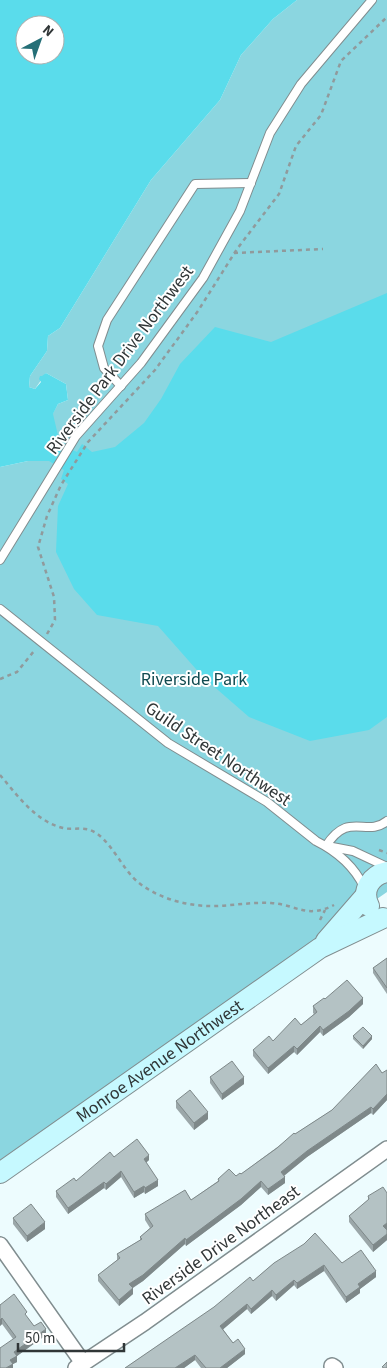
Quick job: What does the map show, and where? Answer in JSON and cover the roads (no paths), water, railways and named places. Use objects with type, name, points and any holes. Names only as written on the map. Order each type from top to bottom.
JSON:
[{"type":"main road","name":"Monroe Avenue Northwest","points":[[320,948],[366,893],[373,879],[387,872]]},
{"type":"main road","points":[[366,893],[367,903],[371,909],[376,915],[385,918]]},
{"type":"main road","name":"Monroe Avenue Northwest","points":[[0,1173],[320,948],[385,918]]},
{"type":"street","name":"Riverside Drive Northeast","points":[[79,1366],[146,1322],[387,1149]]},
{"type":"street","points":[[0,1245],[79,1366]]},
{"type":"lane","name":"Riverside Park Drive Northwest","points":[[0,560],[76,436],[141,363],[203,278],[240,211],[270,133],[301,84],[372,0]]},
{"type":"lane","points":[[121,386],[104,368],[98,346],[107,320],[195,184],[251,183]]},
{"type":"lane","name":"Guild Street Northwest","points":[[0,609],[168,743],[267,802],[316,841],[326,846],[356,872],[366,893]]},
{"type":"lane","points":[[326,846],[330,838],[343,828],[349,826],[376,826],[387,821]]},
{"type":"lane","name":"Guild Street Northwest","points":[[326,846],[353,851],[387,867]]},
{"type":"park label","name":"Riverside Park","points":[[194,679]]}]
